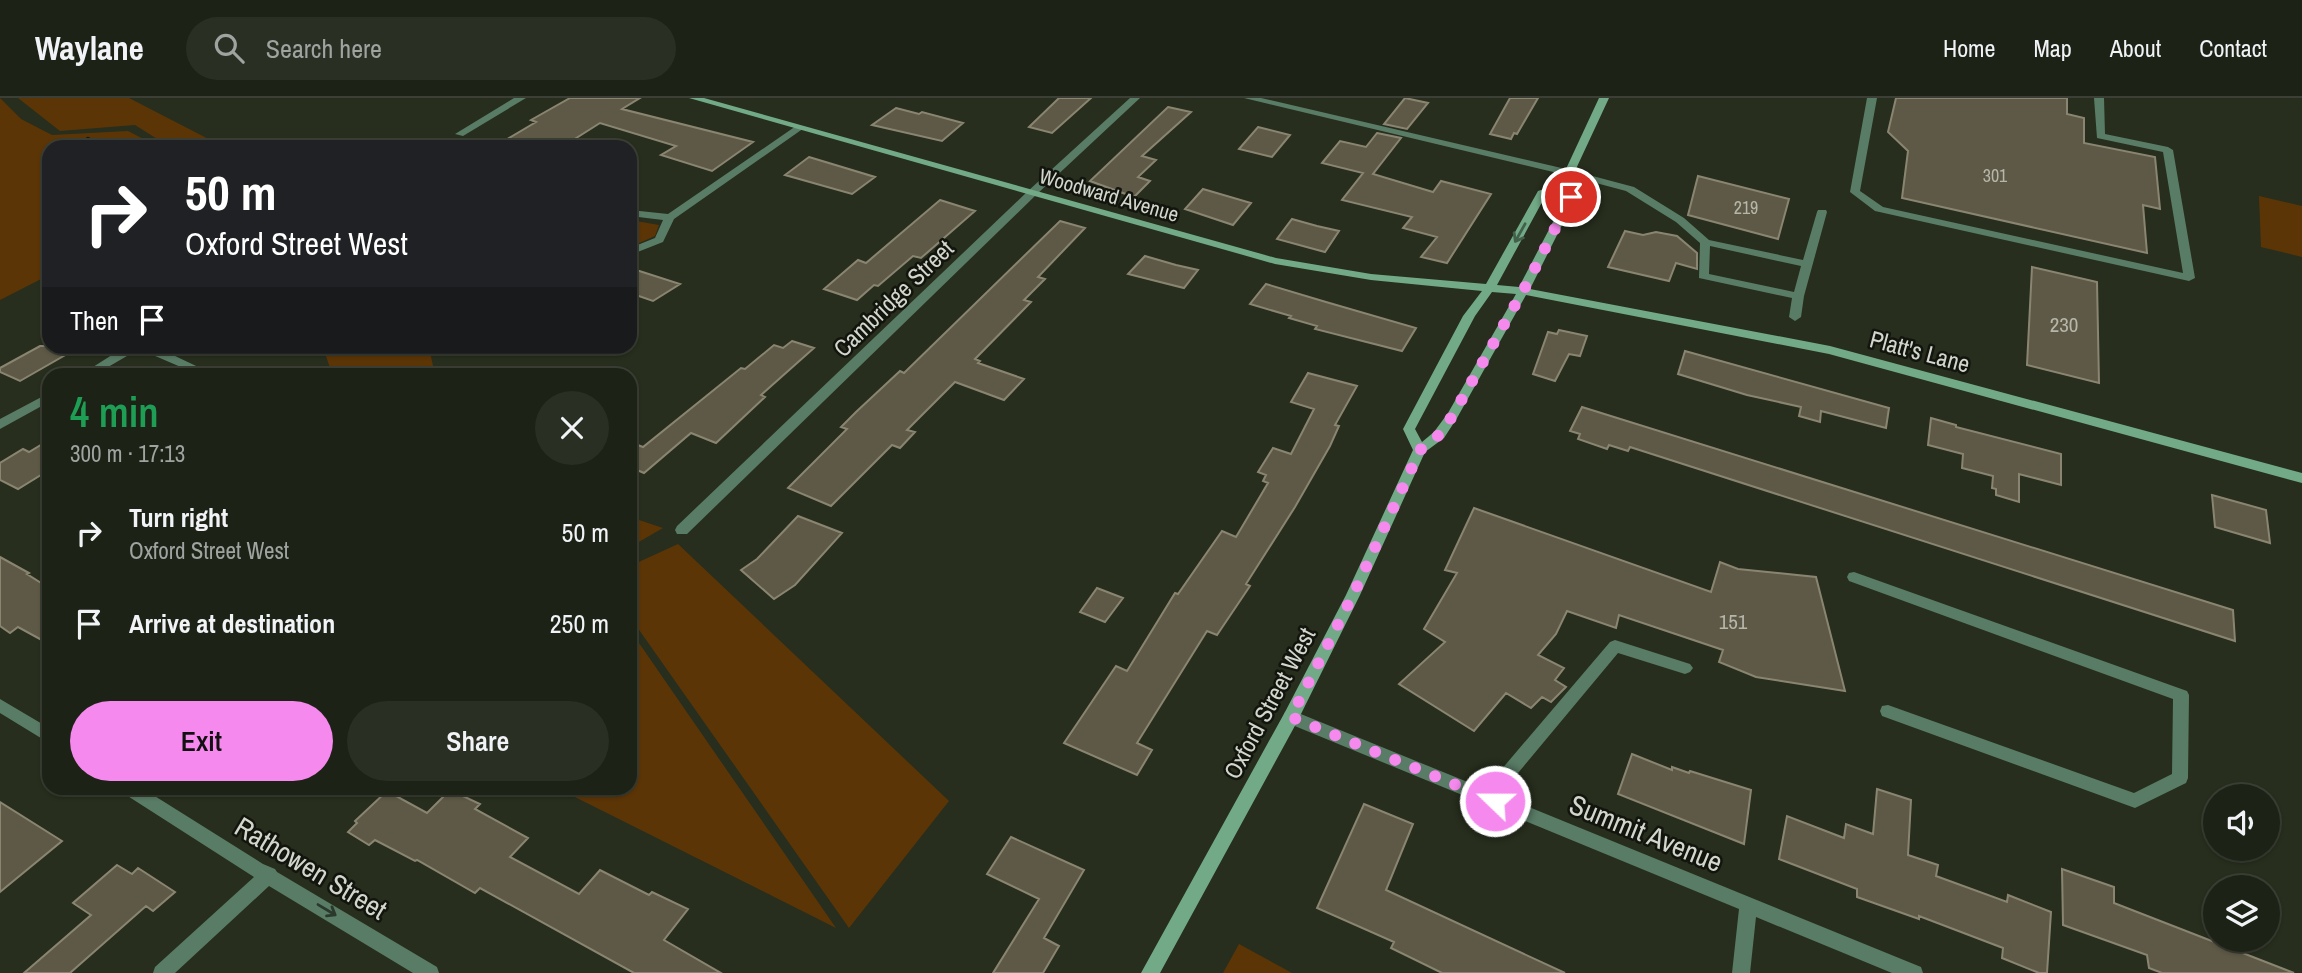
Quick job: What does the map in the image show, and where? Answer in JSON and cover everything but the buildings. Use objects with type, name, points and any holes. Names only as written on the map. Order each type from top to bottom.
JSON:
[{"type":"main road","name":"Woodward Avenue","points":[[694,98],[1275,261],[1371,277],[1522,291]]},
{"type":"main road","name":"Oxford Street West","points":[[1420,450],[1409,429],[1469,316],[1490,287],[1543,191],[1563,186],[1604,98]]},
{"type":"main road","name":"Oxford Street West","points":[[1150,973],[1291,717],[1353,595],[1420,450],[1439,435],[1453,415],[1522,291],[1571,197],[1563,186]]},
{"type":"main road","name":"Platt's Lane","points":[[1522,291],[1830,350],[2302,478]]},
{"type":"street","points":[[460,134],[521,98]]},
{"type":"street","name":"Cambridge Street","points":[[682,530],[1032,193],[1135,98]]},
{"type":"street","points":[[1248,98],[1630,189],[1680,220],[1705,242],[1807,264]]},
{"type":"street","points":[[1872,98],[1855,192],[1879,209],[2189,278],[2168,150],[2100,136],[2099,98]]},
{"type":"street","points":[[637,249],[659,240],[670,217],[799,128]]},
{"type":"street","points":[[1795,317],[1798,296],[1822,212]]},
{"type":"street","points":[[637,214],[670,217]]},
{"type":"street","points":[[1705,242],[1703,276],[1798,296]]},
{"type":"street","points":[[98,368],[122,354]]},
{"type":"street","points":[[161,354],[193,368]]},
{"type":"street","points":[[0,425],[42,401]]},
{"type":"street","points":[[1854,578],[2181,695],[2180,778],[2135,801],[1888,711]]},
{"type":"street","points":[[1495,801],[1501,782],[1522,754],[1615,646],[1685,668]]},
{"type":"street","points":[[0,705],[42,732]]},
{"type":"street","name":"Summit Avenue","points":[[1291,717],[1914,973]]},
{"type":"street","name":"Rathowen Street","points":[[140,795],[430,973]]},
{"type":"street","points":[[162,973],[269,875]]},
{"type":"street","points":[[1741,973],[1748,905]]},
{"type":"shaded area","points":[[0,98],[21,119],[52,135],[128,131],[145,140],[42,140],[42,279],[0,300]]},
{"type":"shaded area","points":[[18,98],[129,98],[210,140],[159,140],[135,125],[60,131]]},
{"type":"shaded area","points":[[2259,196],[2302,206],[2302,257],[2261,247]]},
{"type":"shaded area","points":[[637,221],[659,225],[655,236],[637,244]]},
{"type":"shaded area","points":[[325,354],[430,354],[433,366],[437,368],[330,368]]},
{"type":"shaded area","points":[[637,519],[663,528],[637,543]]},
{"type":"shaded area","points":[[678,544],[949,801],[849,928],[637,627],[637,563]]},
{"type":"shaded area","points":[[637,640],[836,928],[571,795],[637,795]]},
{"type":"shaded area","points":[[1239,944],[1292,973],[1223,973]]},
{"type":"route","points":[[1495,801],[1291,717],[1353,595],[1420,450],[1439,435],[1453,415],[1528,282],[1571,197]]}]
